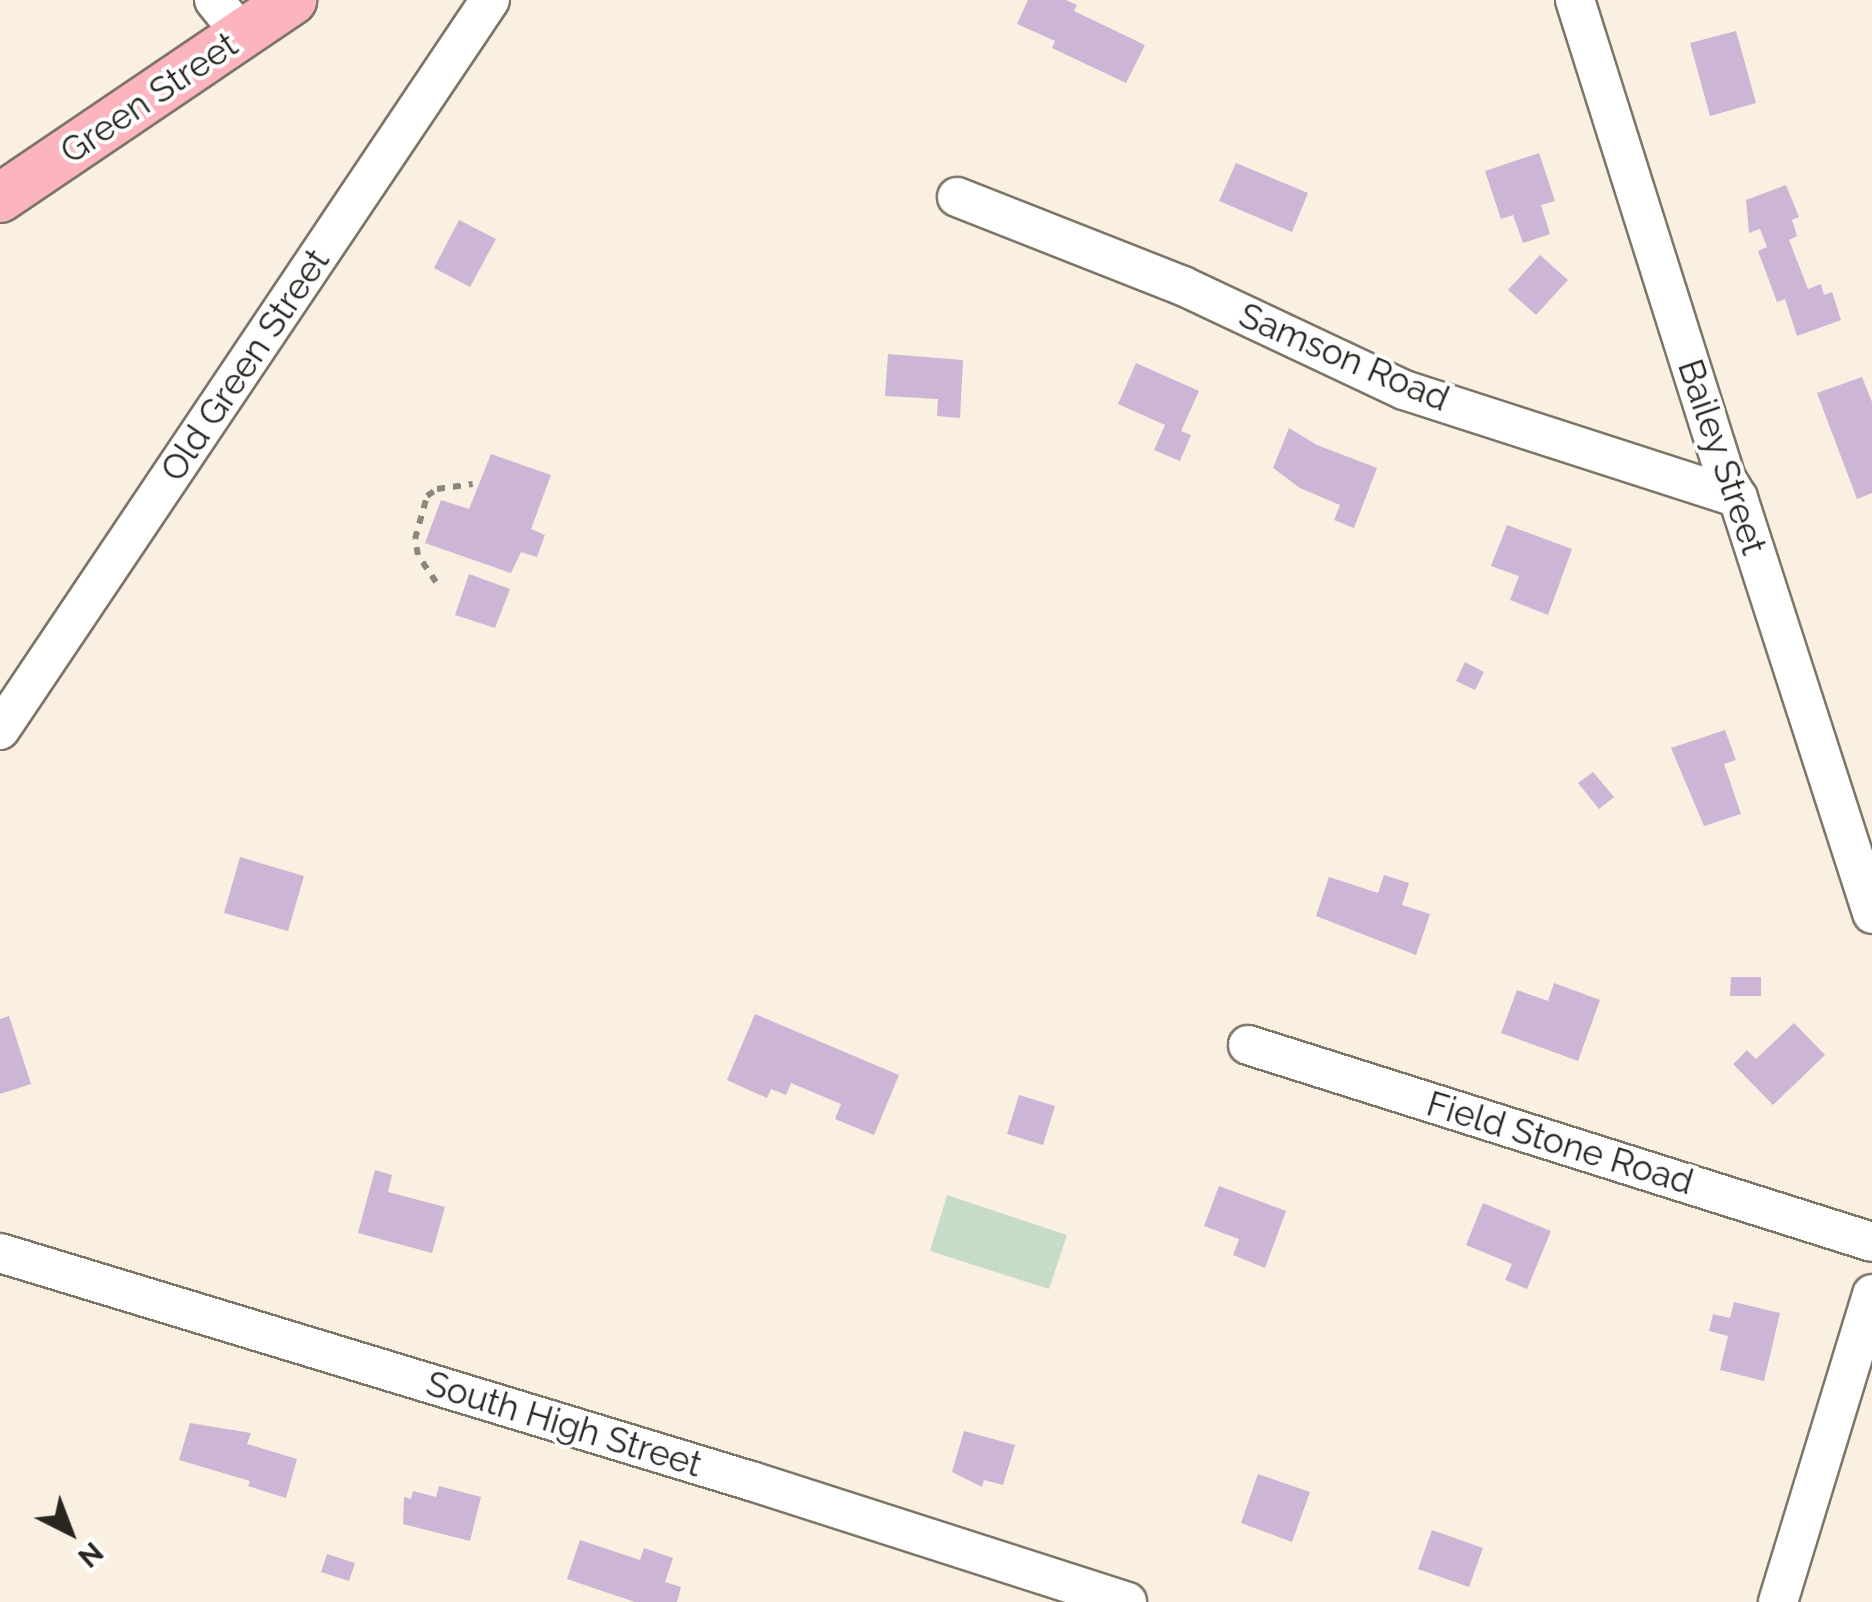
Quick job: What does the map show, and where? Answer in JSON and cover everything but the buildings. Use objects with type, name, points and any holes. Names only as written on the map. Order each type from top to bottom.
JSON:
[{"type":"main road","name":"Green Street","points":[[3,196],[228,18],[292,0]]},
{"type":"street","name":"Old Green Street","points":[[0,730],[490,0]]},
{"type":"street","name":"Bailey Street","points":[[1576,0],[1726,478],[1738,498],[1872,914]]},
{"type":"street","name":"Samson Road","points":[[957,197],[1184,286],[1404,390],[1738,498]]},
{"type":"street","name":"Field Stone Road","points":[[1248,1045],[1872,1242]]},
{"type":"street","name":"South High Street","points":[[0,1253],[734,1476],[1127,1602]]},
{"type":"street","points":[[1778,1602],[1872,1294]]},
{"type":"path","points":[[436,582],[418,555],[415,539],[427,496],[437,489],[474,484]]},
{"type":"green space","points":[[947,1195],[1067,1235],[1049,1289],[930,1251]]}]
